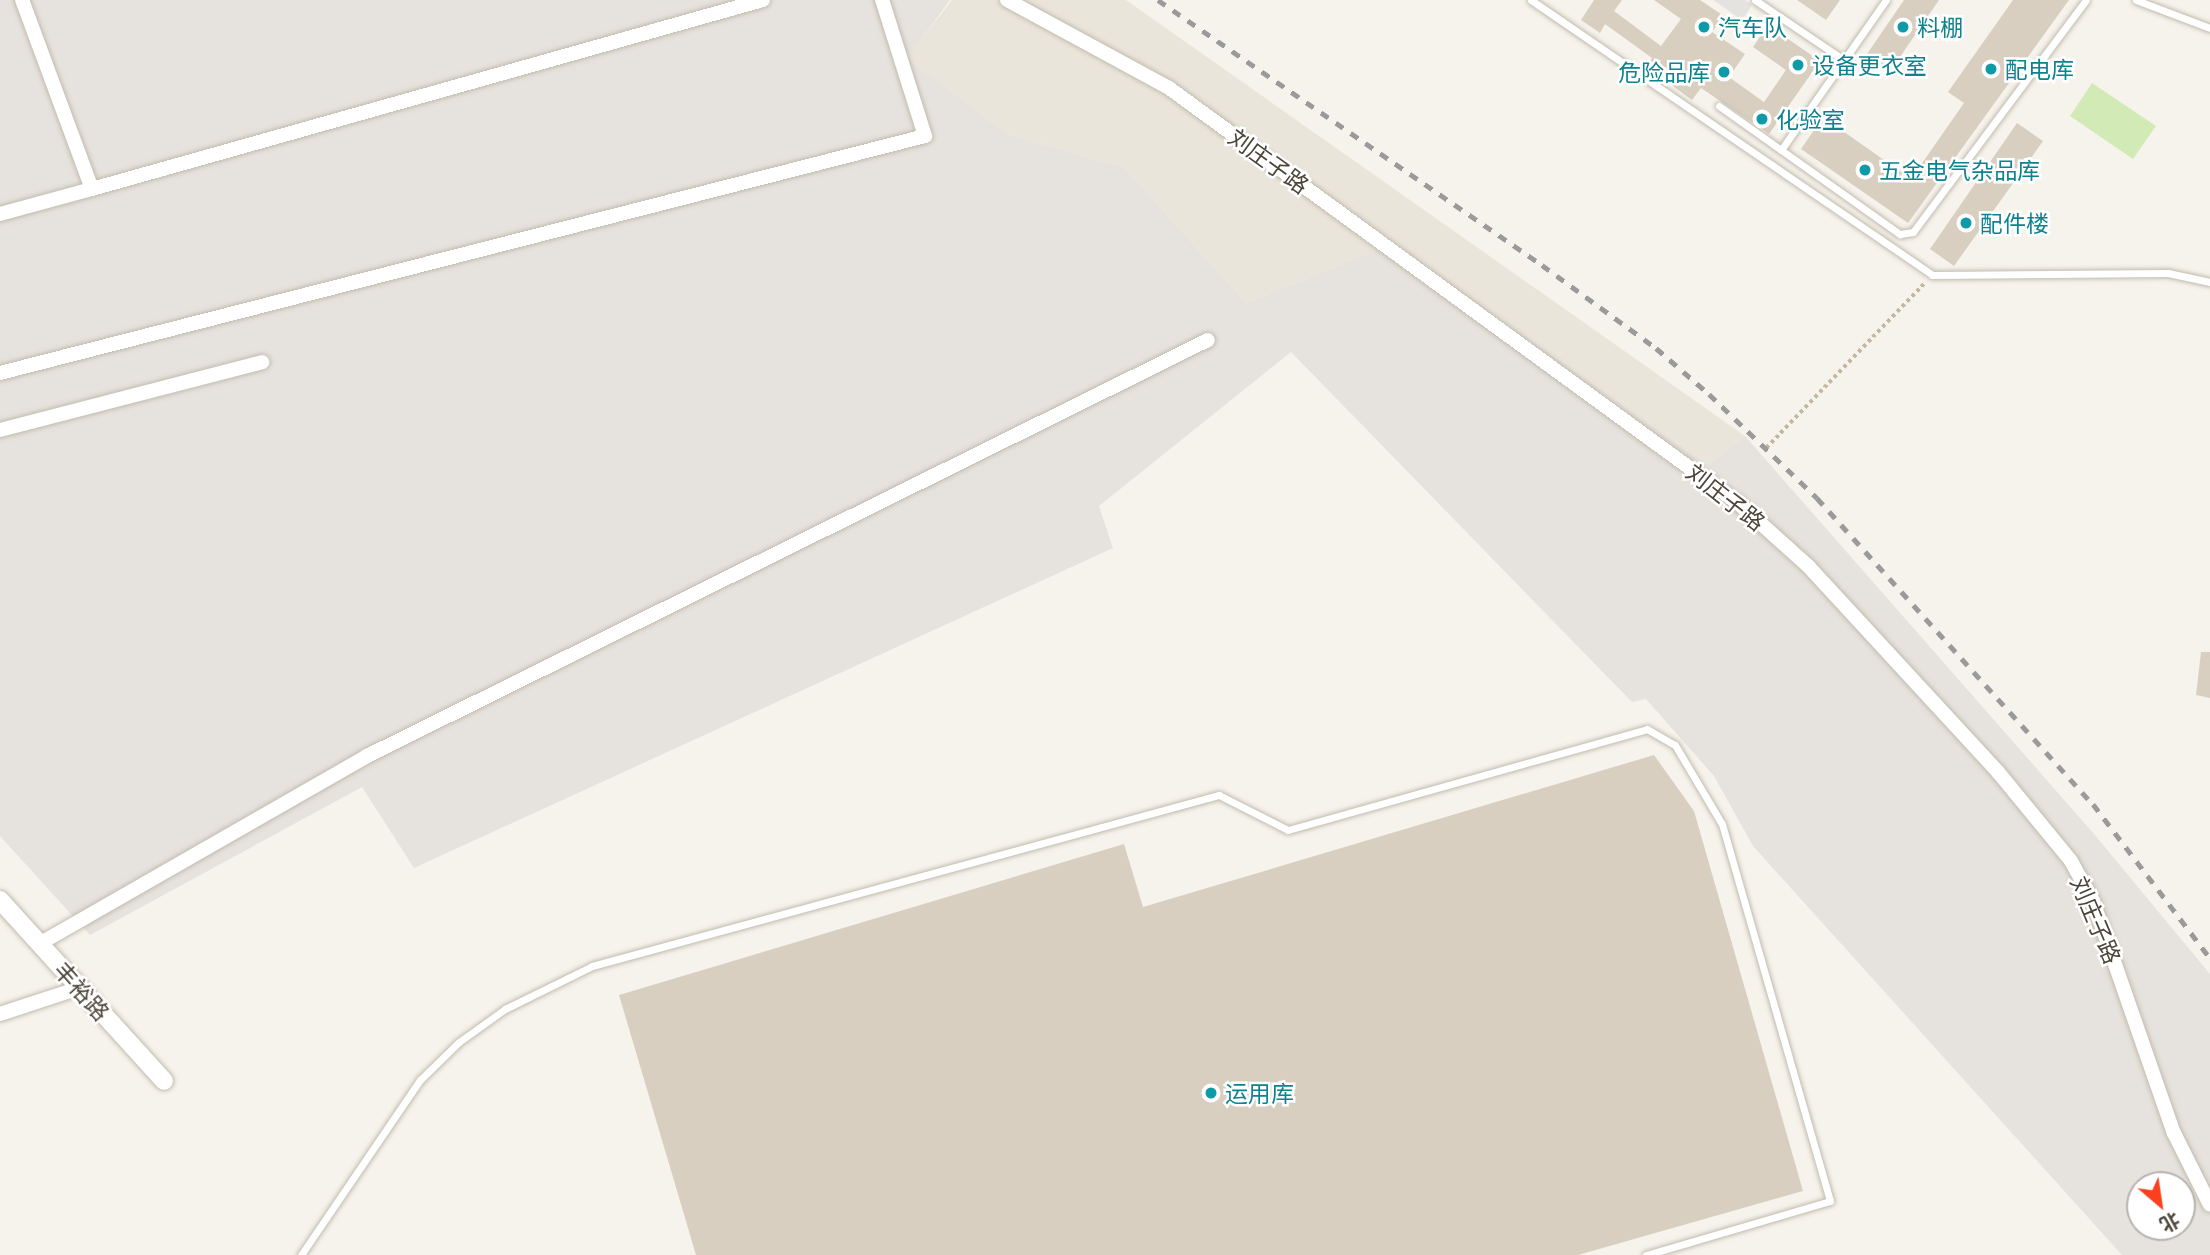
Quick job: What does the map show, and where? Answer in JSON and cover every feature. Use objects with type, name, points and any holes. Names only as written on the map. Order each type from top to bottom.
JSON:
[{"type":"street","points":[[22,0],[92,189]]},
{"type":"street","points":[[0,214],[763,0]]},
{"type":"street","points":[[0,373],[925,136],[882,0]]},
{"type":"street","name":"刘庄子路","points":[[1007,0],[1169,88],[1739,504],[1808,566],[1998,772],[2071,861],[2093,901],[2174,1133],[2210,1205]]},
{"type":"street","points":[[39,944],[367,756],[1208,340]]},
{"type":"street","points":[[0,430],[262,362]]},
{"type":"street","name":"丰裕路","points":[[0,900],[164,1081]]},
{"type":"street","points":[[0,1014],[79,988]]},
{"type":"lane","points":[[1531,0],[1933,275],[2168,273],[2210,282]]},
{"type":"lane","points":[[1755,0],[1844,60]]},
{"type":"lane","points":[[1781,150],[1886,0]]},
{"type":"lane","points":[[1719,106],[1900,234],[1913,232],[2087,0]]},
{"type":"lane","points":[[2136,0],[2210,28]]},
{"type":"lane","points":[[301,1255],[419,1080],[459,1042],[505,1009],[592,966],[1219,795],[1289,830],[1647,729],[1675,746],[1721,824],[1830,1201],[1646,1255]]},
{"type":"path","points":[[1766,448],[1933,275]]},
{"type":"shaded area","points":[[0,0],[950,0],[907,59],[1007,134],[1125,168],[1246,303],[1395,243],[1708,465],[1745,436],[2094,834],[2210,974],[2210,1255],[2122,1255],[1753,846],[1714,776],[1646,699],[1632,702],[1291,352],[1099,506],[1113,548],[414,868],[362,787],[90,935],[0,836]]},
{"type":"shaded area","points":[[952,0],[1126,0],[1745,436],[1708,465],[1395,243],[1246,303],[1125,168],[1007,134],[906,59]]},
{"type":"shaded area","points":[[1713,0],[1745,0],[1752,5],[1742,20]]},
{"type":"green space","points":[[2092,83],[2156,126],[2133,159],[2070,116]]},
{"type":"building","points":[[1594,0],[1622,0],[1614,11],[1661,46],[1681,19],[1654,0],[1700,0],[1724,16],[1712,32],[1745,54],[1729,77],[1764,102],[1786,70],[1753,47],[1768,25],[1820,61],[1769,134],[1701,88],[1692,100],[1647,67],[1652,58],[1605,24],[1600,33],[1581,20]]},
{"type":"building","points":[[1797,0],[1840,0],[1826,20]]},
{"type":"building","name":"料棚","points":[[1904,0],[1939,0],[1891,70],[1867,54]]},
{"type":"building","points":[[2013,0],[2069,0],[1908,223],[1801,149],[1823,117],[1911,179],[1964,103],[1948,92]]},
{"type":"building","points":[[2017,123],[2043,141],[1954,266],[1930,249]]},
{"type":"building","points":[[2201,652],[2210,652],[2210,698],[2196,695]]},
{"type":"building","name":"运用库","points":[[1654,755],[1694,811],[1803,1191],[1578,1255],[696,1255],[619,995],[1124,844],[1143,907]]},
{"type":"railway","points":[[1158,0],[1542,265],[1656,348],[1709,394],[1817,498],[2093,804],[2210,958]]},
{"type":"place","name":"汽车队","points":[[1704,27]]},
{"type":"place","name":"料棚","points":[[1903,27]]},
{"type":"place","name":"设备更衣室","points":[[1798,65]]},
{"type":"place","name":"配电库","points":[[1991,69]]},
{"type":"place","name":"危险品库","points":[[1724,72]]},
{"type":"place","name":"化验室","points":[[1762,119]]},
{"type":"place","name":"五金电气杂品库","points":[[1865,170]]},
{"type":"place","name":"配件楼","points":[[1966,223]]},
{"type":"place","name":"运用库","points":[[1211,1093]]}]
